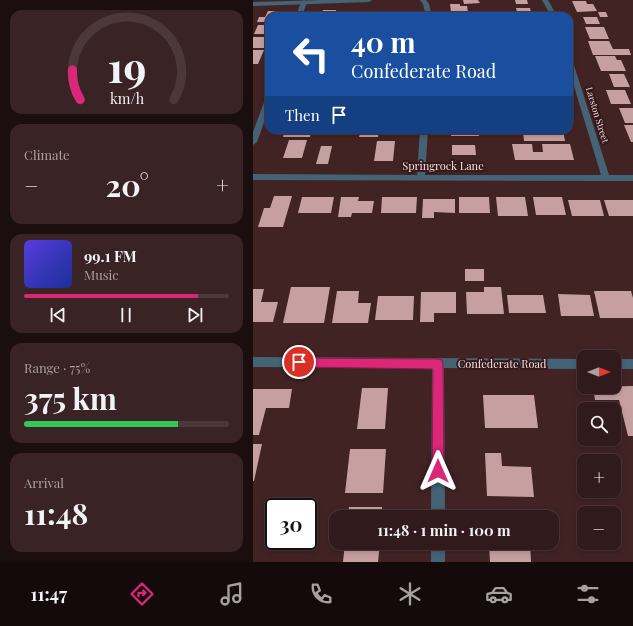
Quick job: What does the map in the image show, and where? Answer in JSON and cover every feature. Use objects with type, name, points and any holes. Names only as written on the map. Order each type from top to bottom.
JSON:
[{"type":"street","points":[[253,4],[369,0]]},
{"type":"street","points":[[423,0],[426,4],[428,12]]},
{"type":"street","points":[[545,0],[552,12]]},
{"type":"street","points":[[301,12],[305,2]]},
{"type":"street","name":"Larston Street","points":[[573,71],[606,178]]},
{"type":"street","points":[[253,142],[265,110]]},
{"type":"street","points":[[421,177],[424,134]]},
{"type":"street","name":"Springrock Lane","points":[[253,177],[633,178]]},
{"type":"street","name":"Confederate Road","points":[[253,362],[577,364]]},
{"type":"street","points":[[438,364],[438,510]]},
{"type":"street","points":[[621,364],[633,364]]},
{"type":"street","points":[[438,550],[438,562]]},
{"type":"building","points":[[463,0],[478,0],[480,3],[464,4]]},
{"type":"building","points":[[515,0],[527,0],[528,4],[516,4]]},
{"type":"building","points":[[572,1],[586,1],[587,4],[593,4],[597,11],[577,12]]},
{"type":"building","points":[[450,4],[467,6],[468,12],[451,12]]},
{"type":"building","points":[[516,8],[530,8],[531,12],[517,12]]},
{"type":"building","points":[[323,10],[336,10],[336,12],[322,12]]},
{"type":"building","points":[[268,11],[280,11],[280,12]]},
{"type":"building","points":[[598,12],[606,12],[608,17],[600,17]]},
{"type":"building","points":[[259,17],[265,17],[265,22],[257,22]]},
{"type":"building","points":[[583,17],[597,17],[600,24],[586,24]]},
{"type":"building","points":[[258,25],[265,25],[265,34],[254,34]]},
{"type":"building","points":[[585,27],[604,27],[609,39],[590,39]]},
{"type":"building","points":[[253,37],[265,37],[265,48],[253,48]]},
{"type":"building","points":[[588,41],[609,41],[613,49],[629,49],[631,55],[593,55]]},
{"type":"building","points":[[253,50],[264,50],[258,64],[253,64]]},
{"type":"building","points":[[595,56],[615,56],[617,60],[621,60],[626,71],[601,71]]},
{"type":"building","points":[[609,74],[624,74],[630,87],[614,87]]},
{"type":"building","points":[[606,90],[625,90],[631,104],[611,104]]},
{"type":"building","points":[[619,108],[633,108],[633,123],[625,123]]},
{"type":"building","points":[[624,125],[633,125],[633,142],[631,142]]},
{"type":"building","points":[[284,134],[310,134],[310,137],[283,137]]},
{"type":"building","points":[[360,134],[378,134],[378,137],[359,137]]},
{"type":"building","points":[[451,134],[479,134],[479,136],[451,136]]},
{"type":"building","points":[[523,134],[564,134],[565,141],[524,141]]},
{"type":"building","points":[[289,140],[307,140],[302,158],[283,158]]},
{"type":"building","points":[[377,141],[395,141],[393,161],[374,161]]},
{"type":"building","points":[[512,144],[532,144],[533,152],[543,152],[542,144],[570,144],[574,160],[515,160]]},
{"type":"building","points":[[452,145],[475,145],[476,155],[452,155]]},
{"type":"building","points":[[321,146],[332,146],[328,164],[316,164]]},
{"type":"building","points":[[274,196],[292,196],[283,227],[258,227],[264,208],[270,208]]},
{"type":"building","points":[[302,197],[334,197],[331,213],[298,213]]},
{"type":"building","points":[[341,197],[359,197],[358,201],[374,201],[372,213],[352,213],[351,217],[338,217]]},
{"type":"building","points":[[382,197],[417,197],[416,213],[381,213]]},
{"type":"building","points":[[459,197],[489,197],[490,213],[459,213]]},
{"type":"building","points":[[496,197],[525,197],[528,216],[498,216]]},
{"type":"building","points":[[533,197],[562,197],[566,215],[536,215]]},
{"type":"building","points":[[423,199],[455,199],[455,213],[434,212],[434,218],[422,218]]},
{"type":"building","points":[[568,200],[600,200],[604,216],[572,216]]},
{"type":"building","points":[[604,200],[633,200],[633,216],[609,216]]},
{"type":"building","points":[[465,269],[484,269],[484,281],[465,281]]},
{"type":"building","points":[[291,287],[330,287],[324,323],[283,323]]},
{"type":"building","points":[[484,287],[501,287],[504,314],[467,314],[466,292],[484,292]]},
{"type":"building","points":[[253,289],[264,289],[261,302],[278,302],[273,322],[253,322]]},
{"type":"building","points":[[337,291],[359,291],[358,303],[371,303],[368,323],[332,323]]},
{"type":"building","points":[[594,291],[631,291],[633,298],[633,318],[600,318]]},
{"type":"building","points":[[421,292],[456,292],[456,313],[434,313],[434,322],[420,322]]},
{"type":"building","points":[[558,294],[590,295],[594,316],[561,316]]},
{"type":"building","points":[[507,295],[543,295],[546,313],[509,313]]},
{"type":"building","points":[[378,296],[414,296],[413,320],[375,320]]},
{"type":"building","points":[[621,386],[633,386],[633,436],[628,436],[621,408],[621,402],[619,400],[595,400],[594,394],[621,394]]},
{"type":"building","points":[[362,388],[388,388],[385,429],[357,429]]},
{"type":"building","points":[[253,389],[292,389],[289,408],[266,408],[259,435],[253,435]]},
{"type":"building","points":[[483,395],[534,395],[538,428],[485,428]]},
{"type":"building","points":[[253,444],[262,444],[254,481],[253,481]]},
{"type":"building","points":[[350,449],[386,449],[383,493],[345,493]]},
{"type":"building","points":[[485,453],[501,453],[502,466],[531,467],[534,497],[487,496]]},
{"type":"building","points":[[349,507],[382,507],[382,510],[349,510]]},
{"type":"building","points":[[344,550],[379,550],[378,562],[343,562]]},
{"type":"building","points":[[489,550],[530,550],[531,562],[490,562]]},
{"type":"route","points":[[299,362],[438,364],[438,471]]}]
